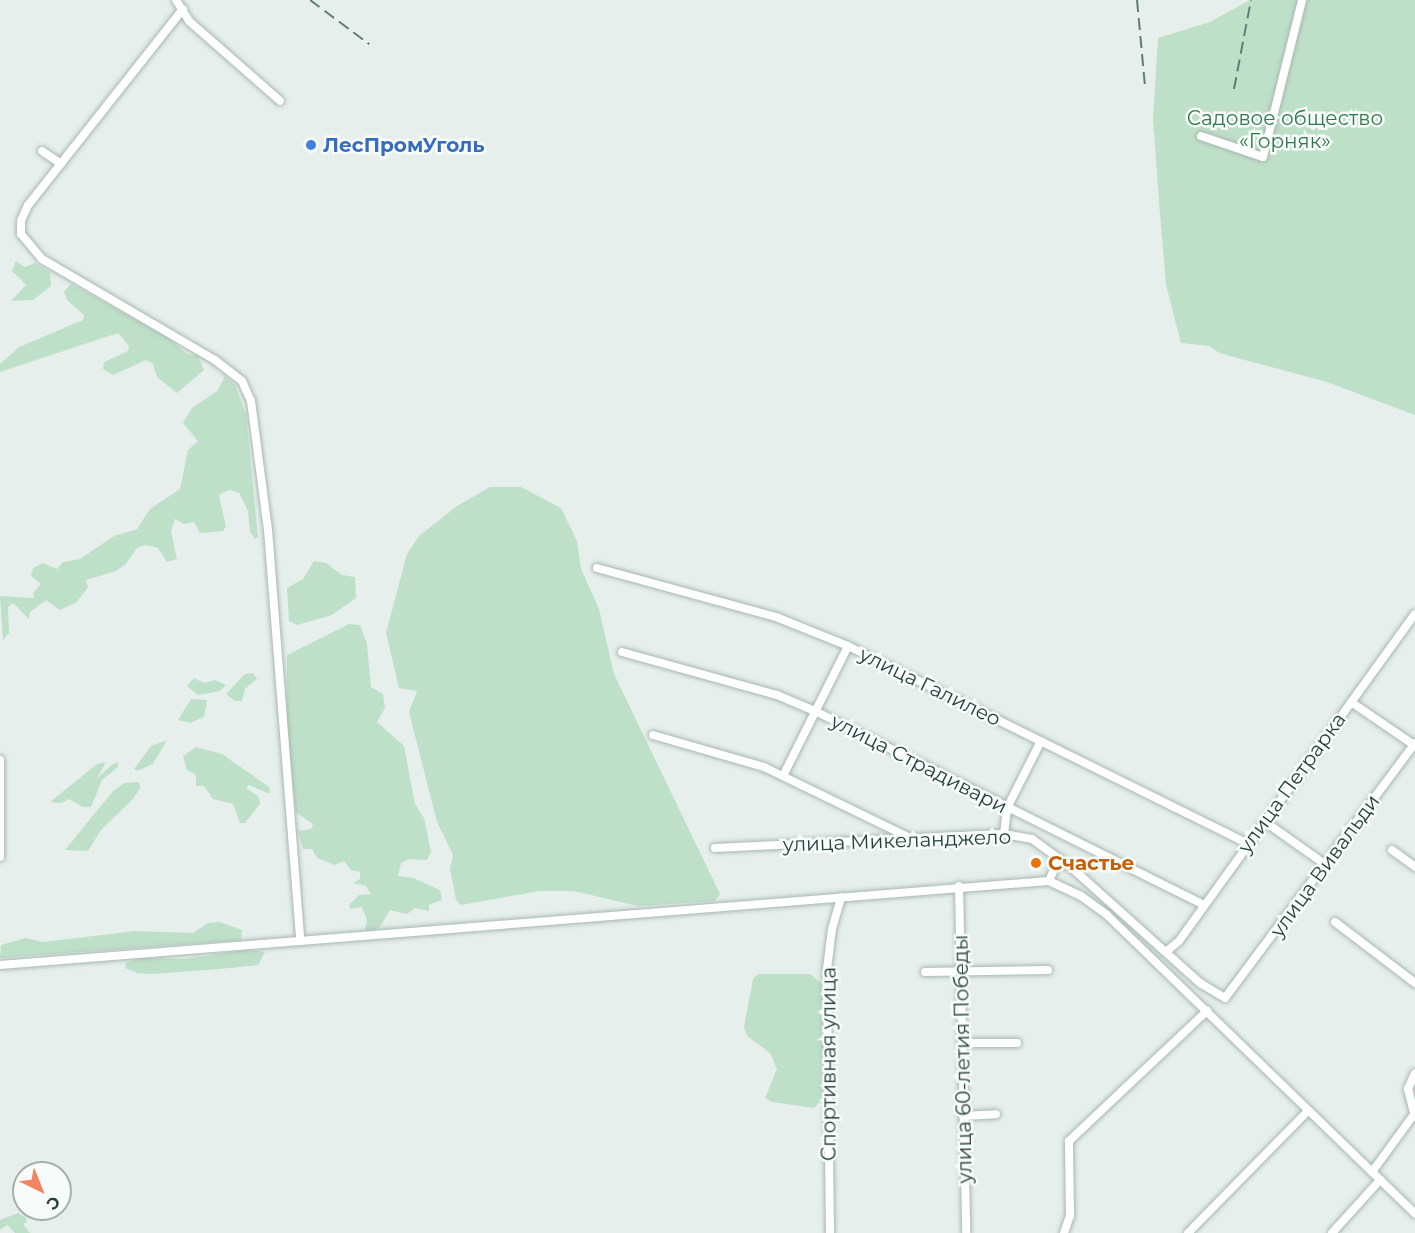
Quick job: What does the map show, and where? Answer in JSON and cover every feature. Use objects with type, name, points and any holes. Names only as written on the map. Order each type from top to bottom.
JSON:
[{"type":"street","points":[[176,0],[189,21],[280,101]]},
{"type":"street","points":[[1201,136],[1263,157],[1302,0]]},
{"type":"street","points":[[183,9],[24,212],[20,228],[28,246],[42,258],[215,360],[242,381],[250,401],[268,530],[300,940]]},
{"type":"street","points":[[42,151],[61,164]]},
{"type":"street","name":"улица Галилео","points":[[597,568],[776,617],[848,646],[1249,844]]},
{"type":"street","name":"улица Петрарка","points":[[1167,951],[1249,844],[1415,614]]},
{"type":"street","points":[[783,776],[813,710],[848,646]]},
{"type":"street","name":"улица Страдивари","points":[[622,652],[777,695],[813,710],[1204,905]]},
{"type":"street","points":[[1351,702],[1414,744]]},
{"type":"street","points":[[653,735],[783,776],[910,838]]},
{"type":"street","points":[[1004,834],[1007,808],[1041,741]]},
{"type":"street","name":"улица Вивальди","points":[[1234,990],[1414,744]]},
{"type":"street","points":[[0,760],[0,857]]},
{"type":"street","points":[[1264,821],[1326,865]]},
{"type":"street","name":"улица Микеланджело","points":[[715,848],[1004,834],[1032,839],[1059,858],[1219,997],[1225,998],[1234,990]]},
{"type":"street","points":[[1392,849],[1415,867]]},
{"type":"street","points":[[1049,880],[1059,858]]},
{"type":"street","points":[[0,965],[1049,880],[1074,891],[1107,915],[1415,1213]]},
{"type":"street","name":"улица 60-летия Победы","points":[[959,886],[966,1233]]},
{"type":"street","name":"Спортивная улица","points":[[830,1233],[827,969],[832,929],[841,897]]},
{"type":"street","points":[[1335,922],[1415,983]]},
{"type":"street","points":[[925,972],[1048,970]]},
{"type":"street","points":[[1064,1233],[1070,1216],[1069,1141],[1206,1011]]},
{"type":"street","points":[[962,1043],[1017,1043]]},
{"type":"street","points":[[1372,1172],[1414,1113],[1408,1089],[1415,1073]]},
{"type":"street","points":[[1188,1233],[1308,1111]]},
{"type":"street","points":[[963,1116],[996,1114]]},
{"type":"street","points":[[1332,1233],[1380,1180]]},
{"type":"green space","name":"Садовое общество «Горняк»","points":[[1250,0],[1415,0],[1415,415],[1327,382],[1219,353],[1209,346],[1181,343],[1166,285],[1160,214],[1153,119],[1158,38],[1210,22]]},
{"type":"green space","points":[[16,261],[25,267],[35,263],[50,272],[51,286],[33,300],[11,301],[26,285],[12,271]]},
{"type":"green space","points":[[71,284],[167,337],[187,354],[198,356],[204,370],[177,393],[157,377],[153,364],[146,360],[113,375],[103,369],[104,362],[128,351],[129,346],[118,333],[0,372],[0,364],[19,347],[83,320],[84,315],[67,300],[64,292]]},
{"type":"green space","points":[[225,376],[235,385],[246,415],[258,537],[255,539],[250,532],[248,511],[239,493],[230,490],[222,493],[219,496],[226,526],[223,531],[200,533],[194,522],[184,524],[175,519],[171,531],[177,559],[167,562],[158,548],[146,545],[137,548],[126,564],[116,571],[86,580],[88,587],[77,602],[60,610],[46,600],[30,612],[29,619],[13,603],[8,607],[9,633],[3,640],[0,596],[34,598],[33,593],[41,584],[31,576],[33,568],[43,563],[57,569],[63,562],[80,559],[114,536],[137,529],[150,509],[180,489],[188,450],[198,441],[183,423],[192,408],[217,391]]},
{"type":"green space","points":[[490,487],[521,487],[561,508],[577,541],[581,569],[599,609],[614,674],[720,894],[715,901],[638,906],[574,891],[539,891],[461,905],[456,900],[450,869],[453,855],[437,822],[409,712],[417,691],[399,688],[386,633],[407,554],[419,536],[457,506]]},
{"type":"green space","points":[[314,561],[326,563],[342,575],[355,577],[356,598],[332,615],[297,625],[289,621],[287,588],[303,579]]},
{"type":"green space","points":[[349,624],[360,625],[367,644],[371,687],[383,694],[385,708],[377,722],[404,746],[415,804],[424,818],[431,852],[427,860],[409,859],[401,863],[398,876],[413,878],[440,890],[442,900],[429,905],[429,911],[415,908],[407,914],[390,910],[380,927],[370,932],[365,929],[367,920],[362,907],[350,909],[349,905],[359,895],[371,894],[366,886],[353,883],[360,879],[360,872],[351,870],[344,861],[335,865],[317,858],[312,849],[303,849],[298,831],[311,829],[313,824],[296,812],[287,726],[287,655]]},
{"type":"green space","points":[[253,673],[257,679],[245,689],[242,701],[235,701],[226,694],[245,674]]},
{"type":"green space","points":[[194,678],[204,683],[215,680],[226,685],[220,691],[198,695],[187,686]]},
{"type":"green space","points":[[191,699],[207,700],[204,717],[190,723],[178,720]]},
{"type":"green space","points":[[167,740],[153,764],[137,771],[134,769],[151,746]]},
{"type":"green space","points":[[196,747],[222,754],[269,787],[270,794],[249,785],[246,788],[259,797],[260,804],[245,823],[240,823],[233,804],[213,799],[204,786],[196,786],[196,775],[187,770],[183,756]]},
{"type":"green space","points":[[106,762],[97,778],[118,762],[118,767],[102,780],[91,807],[83,807],[69,799],[61,803],[50,802],[97,764]]},
{"type":"green space","points":[[139,782],[140,788],[133,799],[101,830],[88,851],[65,850],[113,791],[124,783]]},
{"type":"green space","points":[[220,922],[242,930],[241,940],[0,958],[1,945],[26,938],[43,942],[135,931],[193,933],[208,923]]},
{"type":"green space","points":[[246,950],[265,952],[258,965],[151,974],[137,973],[125,968],[126,963],[142,958],[185,959]]},
{"type":"green space","points":[[758,974],[810,974],[822,984],[825,1051],[822,1099],[814,1108],[772,1102],[765,1098],[777,1069],[770,1053],[747,1036],[744,1027],[753,979]]},
{"type":"green space","points":[[12,1215],[12,1221],[27,1221],[23,1224],[30,1233],[15,1233],[7,1225],[0,1230],[0,1220]]},
{"type":"railway","points":[[310,0],[369,44]]},
{"type":"railway","points":[[1137,0],[1145,87]]},
{"type":"railway","points":[[1234,89],[1251,0]]},
{"type":"place","name":"ЛесПромУголь","points":[[311,145]]},
{"type":"place","name":"Счастье","points":[[1036,863]]}]
